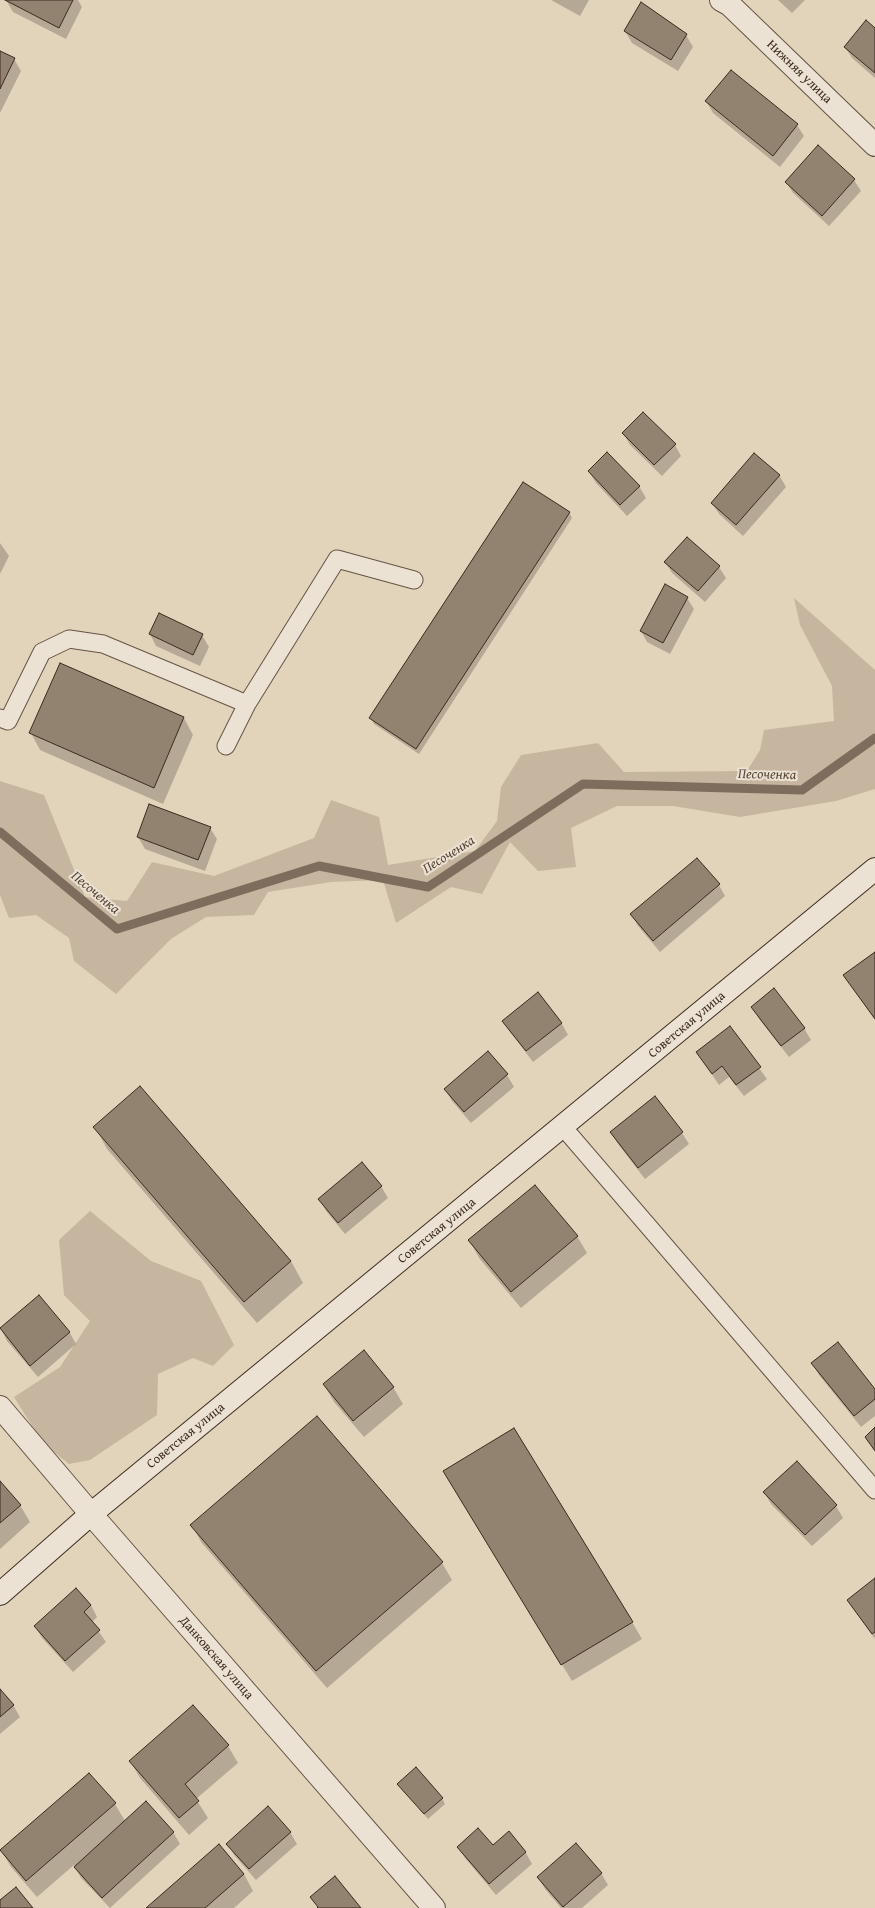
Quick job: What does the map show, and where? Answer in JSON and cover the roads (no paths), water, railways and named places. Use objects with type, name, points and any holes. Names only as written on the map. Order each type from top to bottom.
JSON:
[{"type":"street","name":"Нижняя улица","points":[[721,0],[730,6],[875,146]]},
{"type":"street","name":"Советская улица","points":[[0,1594],[91,1514],[875,869]]},
{"type":"street","name":"Данковская улица","points":[[0,1407],[91,1514],[434,1908]]},
{"type":"lane","points":[[226,746],[247,704],[337,559],[414,580]]},
{"type":"lane","points":[[0,718],[8,721],[42,652],[69,639],[103,644],[247,704]]},
{"type":"lane","points":[[563,1127],[875,1490]]},
{"type":"waterway","name":"Песоченка","points":[[0,832],[117,929],[319,866],[428,887],[583,784],[802,790],[875,738]]}]
